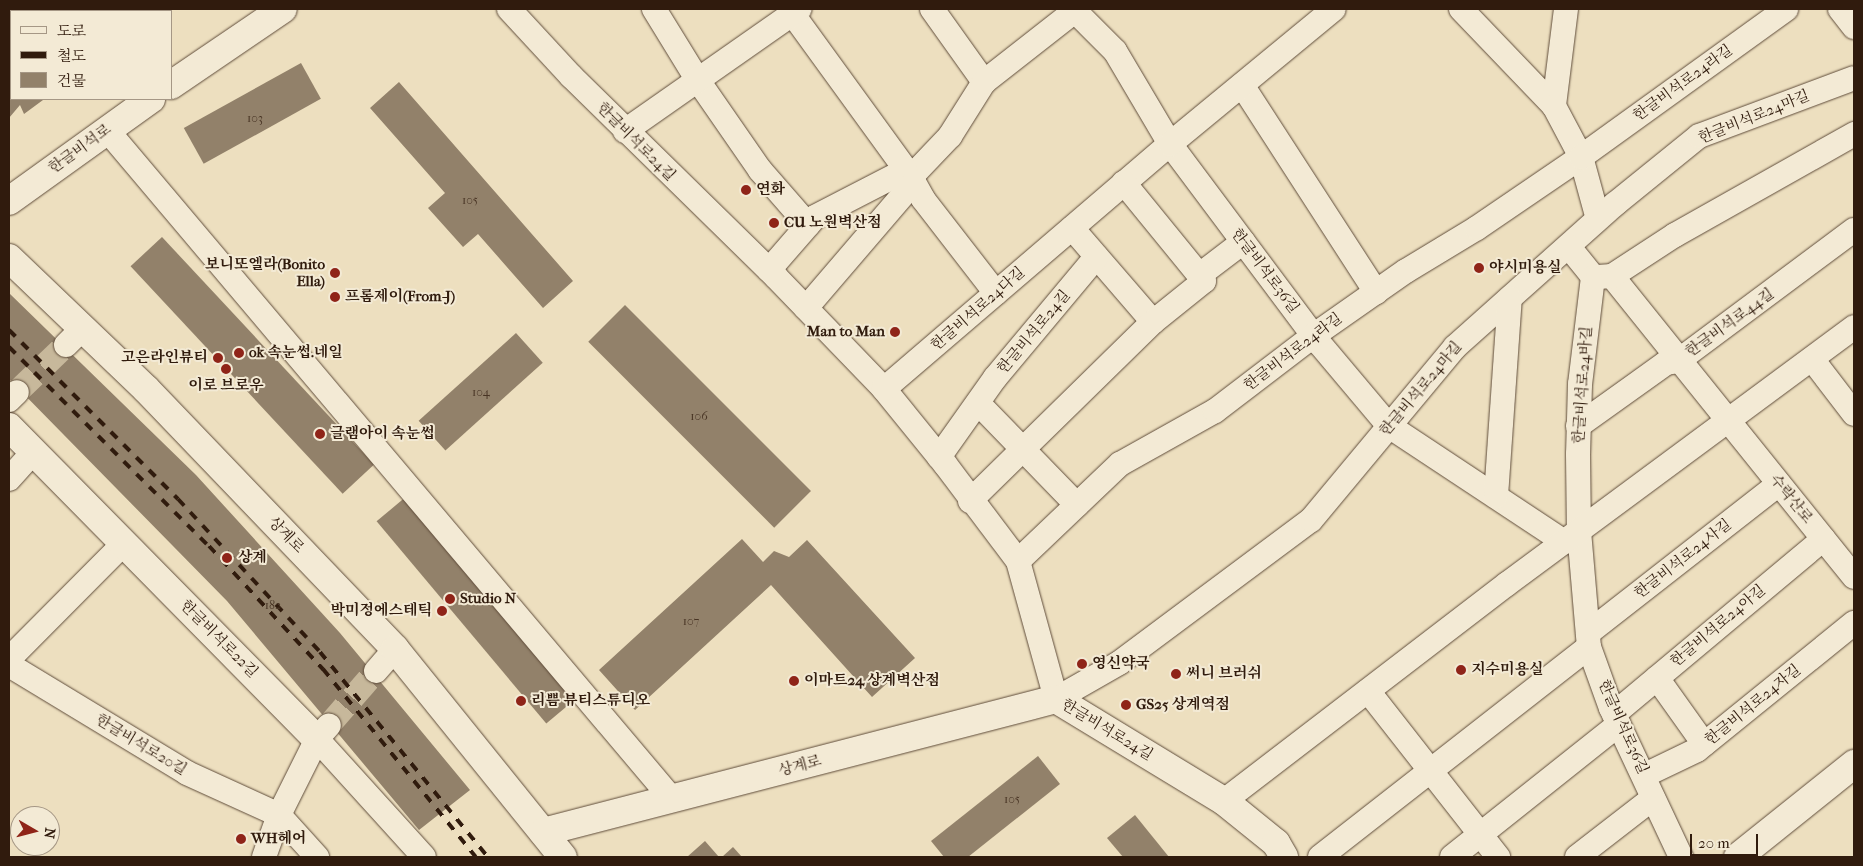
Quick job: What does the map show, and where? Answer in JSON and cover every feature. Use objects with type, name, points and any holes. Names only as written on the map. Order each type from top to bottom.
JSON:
[{"type":"street","points":[[172,84],[283,9]]},
{"type":"street","name":"한글비석로24길","points":[[509,9],[625,130],[768,270],[884,389],[939,457],[970,501],[1018,561],[1056,699],[1224,801],[1276,843],[1284,857]]},
{"type":"street","points":[[654,9],[697,79],[760,170],[808,225]]},
{"type":"street","points":[[932,9],[984,82]]},
{"type":"street","name":"한글비석로24다길","points":[[884,389],[1170,144],[1334,9]]},
{"type":"street","points":[[1461,9],[1554,106],[1581,157],[1598,219]]},
{"type":"street","points":[[1554,106],[1566,9]]},
{"type":"street","name":"한글비석로24라길","points":[[1018,561],[1120,464],[1215,410],[1313,336],[1376,292],[1581,157],[1786,9]]},
{"type":"street","points":[[1840,9],[1854,27]]},
{"type":"street","points":[[625,130],[793,10],[910,176],[923,199],[996,293]]},
{"type":"street","points":[[806,308],[910,176],[950,136],[984,82],[1075,10]]},
{"type":"street","name":"한글비석로36길","points":[[1075,10],[1116,51],[1170,144],[1313,336],[1390,426],[1496,496],[1572,536],[1588,640],[1617,719],[1645,775],[1653,798],[1680,857]]},
{"type":"street","name":"한글비석로24마길","points":[[1056,699],[1119,663],[1311,520],[1455,346],[1569,247],[1598,219],[1699,136],[1854,78]]},
{"type":"street","points":[[1242,85],[1376,292]]},
{"type":"street","name":"한글비석로","points":[[9,201],[150,100]]},
{"type":"street","points":[[107,130],[672,799]]},
{"type":"street","points":[[1603,277],[1854,134]]},
{"type":"street","points":[[768,270],[815,217],[910,176]]},
{"type":"street","points":[[970,501],[1153,322],[1204,282],[1201,274],[1124,183]]},
{"type":"street","points":[[1072,228],[1153,322]]},
{"type":"street","name":"한글비석로44길","points":[[1578,426],[1666,363],[1678,361],[1854,230]]},
{"type":"street","points":[[1201,274],[1243,242]]},
{"type":"street","points":[[1569,247],[1603,277],[1678,361],[1727,422]]},
{"type":"street","name":"한글비석로24길","points":[[939,457],[978,403],[1096,257]]},
{"type":"street","name":"상계로","points":[[9,258],[75,336],[146,389],[395,649],[563,857]]},
{"type":"street","name":"한글비석로24바길","points":[[1572,536],[1580,384],[1603,277]]},
{"type":"street","points":[[1496,496],[1510,298]]},
{"type":"street","points":[[1224,801],[1572,536],[1854,327]]},
{"type":"street","points":[[1812,359],[1854,414]]},
{"type":"street","points":[[978,403],[1077,505]]},
{"type":"street","name":"수락산로","points":[[1727,422],[1854,577]]},
{"type":"street","name":"한글비석로22길","points":[[9,427],[124,543],[323,732],[424,857]]},
{"type":"street","points":[[9,479],[33,452]]},
{"type":"street","name":"한글비석로24사길","points":[[1320,857],[1430,771],[1779,484]]},
{"type":"street","name":"한글비석로24아길","points":[[1452,857],[1617,719],[1657,678],[1823,539]]},
{"type":"street","points":[[9,659],[124,543]]},
{"type":"street","name":"한글비석로24자길","points":[[1645,775],[1704,744],[1854,623]]},
{"type":"street","points":[[376,670],[395,649]]},
{"type":"street","name":"한글비석로20길","points":[[9,665],[187,773],[279,815],[317,857]]},
{"type":"street","points":[[1657,678],[1704,744]]},
{"type":"street","points":[[1368,691],[1498,857]]},
{"type":"street","name":"상계로","points":[[543,832],[1056,699]]},
{"type":"street","points":[[264,857],[279,815],[323,732]]},
{"type":"street","points":[[1738,857],[1854,764]]},
{"type":"street","points":[[1577,857],[1653,798]]},
{"type":"building","points":[[81,9],[132,9],[132,10]]},
{"type":"building","points":[[301,63],[321,99],[204,164],[184,128]]},
{"type":"building","points":[[399,82],[573,281],[543,308],[478,234],[463,247],[428,208],[445,193],[370,108]]},
{"type":"building","points":[[10,86],[10,100],[43,100],[24,114],[20,105],[9,118]]},
{"type":"building","points":[[162,237],[374,464],[343,494],[131,266]]},
{"type":"building","name":"상계","points":[[9,293],[196,475],[340,633],[470,790],[419,830],[227,601],[9,379]]},
{"type":"building","points":[[625,305],[811,491],[774,528],[588,342]]},
{"type":"building","points":[[516,333],[543,363],[445,450],[419,421]]},
{"type":"building","points":[[408,495],[578,697],[546,724],[377,521]]},
{"type":"building","points":[[742,539],[763,562],[774,551],[789,557],[807,540],[915,658],[872,697],[771,585],[635,710],[599,670]]},
{"type":"building","points":[[1038,756],[1060,784],[968,857],[944,857],[931,841]]},
{"type":"building","points":[[1135,815],[1169,857],[1123,857],[1107,838]]},
{"type":"building","points":[[705,841],[719,857],[687,857]]},
{"type":"building","points":[[733,847],[742,857],[722,857]]},
{"type":"tunnel","points":[[17,392],[66,345]]},
{"type":"tunnel","points":[[329,725],[376,671]]},
{"type":"railway","points":[[9,330],[178,499],[320,652],[488,857]]},
{"type":"railway","points":[[9,347],[209,546],[323,669],[476,857]]},
{"type":"place","name":"연화","points":[[746,190]]},
{"type":"place","name":"CU 노원벽산점","points":[[774,223]]},
{"type":"place","name":"야시미용실","points":[[1479,268]]},
{"type":"place","name":"보니또엘라(Bonito Ella)","points":[[335,273]]},
{"type":"place","name":"프롬제이(From-J)","points":[[335,297]]},
{"type":"place","name":"Man to Man","points":[[895,332]]},
{"type":"place","name":"ok 속눈썹.네일","points":[[239,353]]},
{"type":"place","name":"고은라인뷰티","points":[[218,358]]},
{"type":"place","name":"이로 브로우","points":[[226,369]]},
{"type":"place","name":"글램아이 속눈썹","points":[[320,434]]},
{"type":"place","name":"상계","points":[[227,558]]},
{"type":"place","name":"Studio N","points":[[450,599]]},
{"type":"place","name":"박미정에스테틱","points":[[442,611]]},
{"type":"place","name":"영신약국","points":[[1082,664]]},
{"type":"place","name":"지수미용실","points":[[1461,670]]},
{"type":"place","name":"써니 브러쉬","points":[[1176,674]]},
{"type":"place","name":"이마트24 상계벽산점","points":[[794,681]]},
{"type":"place","name":"리쁨 뷰티스튜디오","points":[[521,701]]},
{"type":"place","name":"GS25 상계역점","points":[[1126,705]]},
{"type":"place","name":"WH헤어","points":[[241,839]]}]
